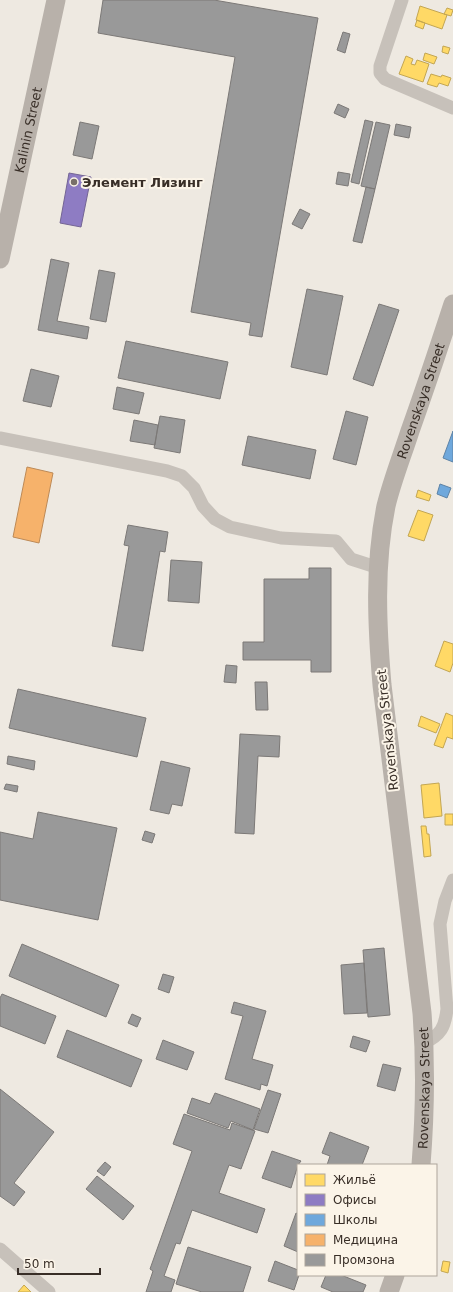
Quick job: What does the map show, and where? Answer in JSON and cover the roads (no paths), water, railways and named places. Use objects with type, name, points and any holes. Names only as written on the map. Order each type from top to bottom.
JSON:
[{"type":"main road","name":"Kalinin Street","points":[[0,259],[56,0]]},
{"type":"main road","name":"Rovenskaya Street","points":[[421,1164],[424,1107],[424,1044],[421,1006],[382,692],[378,638],[379,568],[386,506],[453,304]]},
{"type":"main road","points":[[390,1292],[395,1276]]},
{"type":"street","points":[[402,0],[380,66],[380,73],[385,78],[453,108]]},
{"type":"street","points":[[0,438],[167,471],[182,476],[194,488],[203,506],[214,519],[230,526],[281,538],[336,542],[351,559],[379,568]]},
{"type":"street","points":[[424,1044],[437,1036],[444,1024],[446,1016],[447,1009],[440,924],[445,901],[453,880]]},
{"type":"street","points":[[0,1249],[49,1292]]},
{"type":"place","name":"Элемент Лизинг","points":[[74,182]]}]
